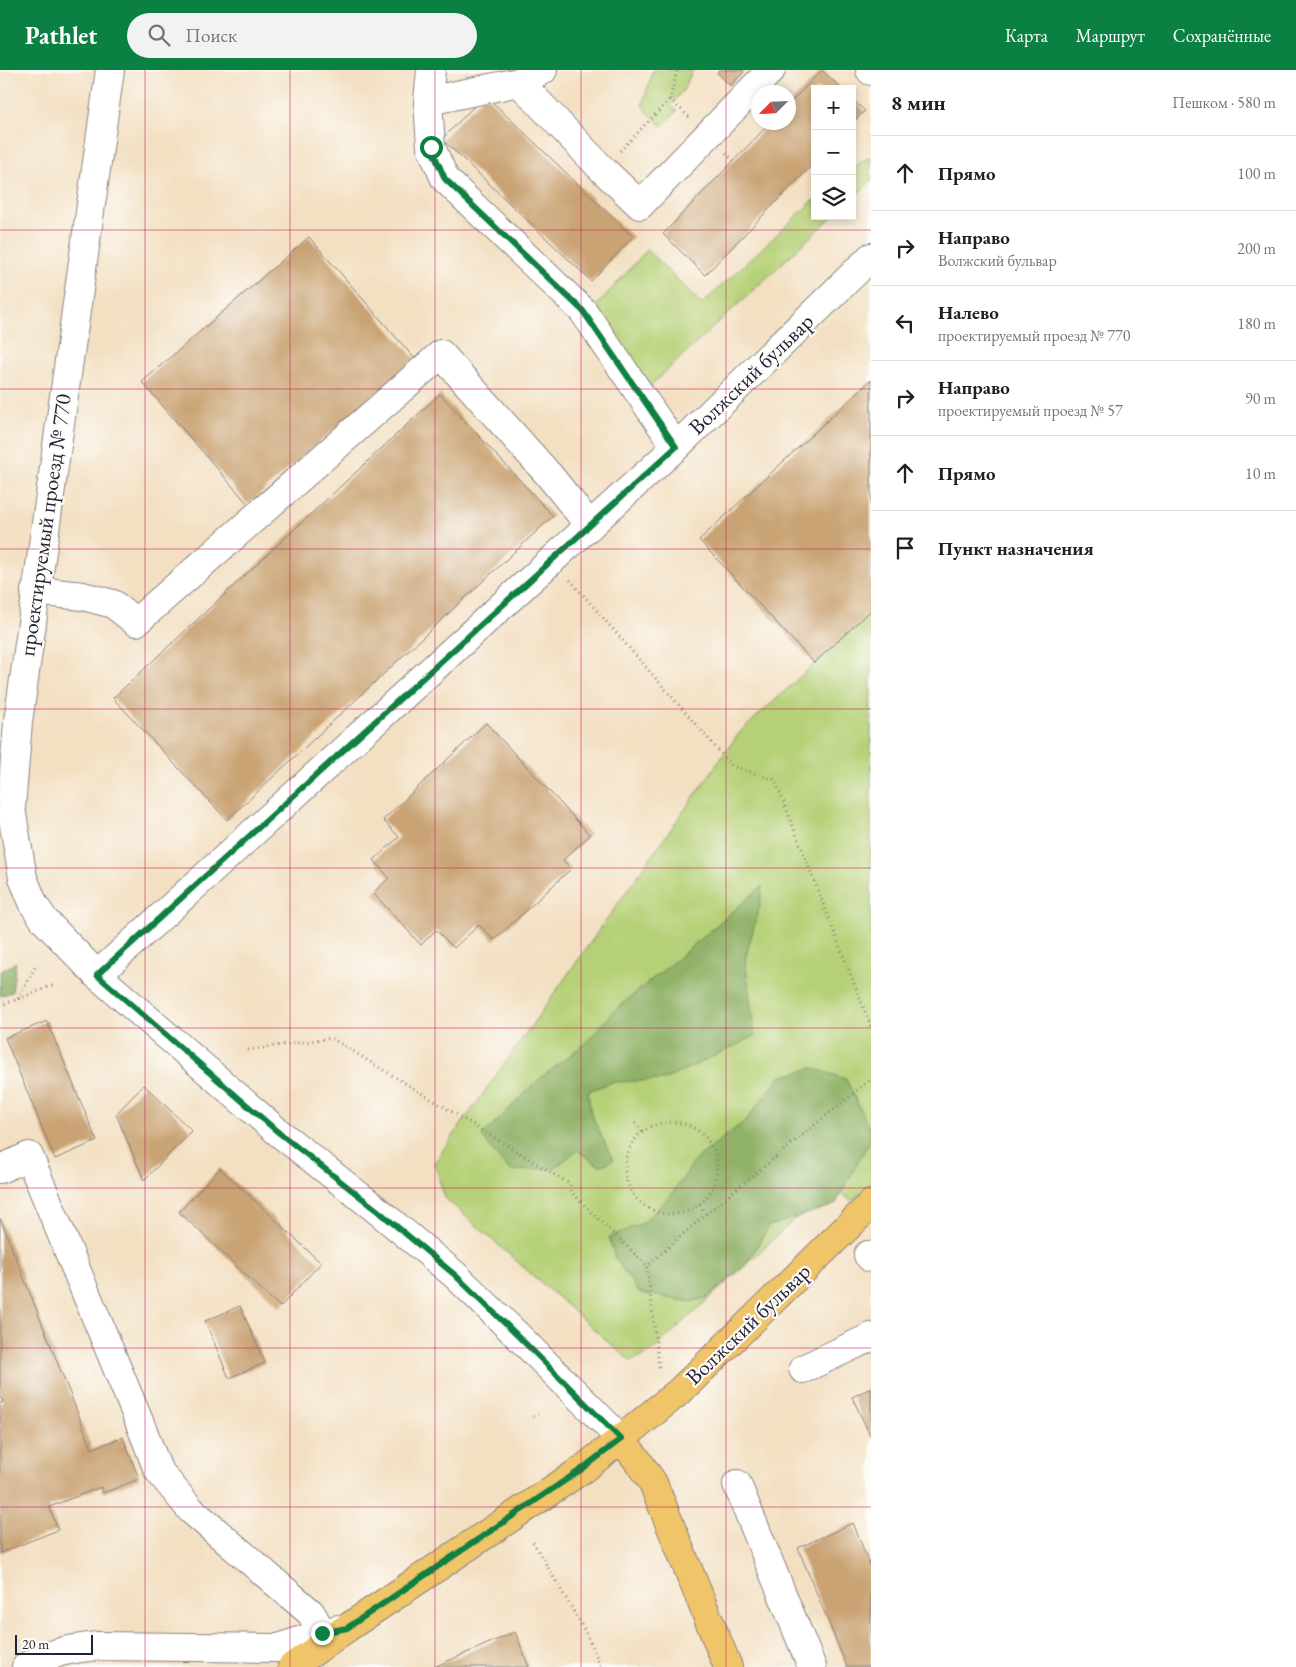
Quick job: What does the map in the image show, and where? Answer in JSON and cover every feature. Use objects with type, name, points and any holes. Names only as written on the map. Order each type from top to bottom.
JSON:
[{"type":"main road","name":"Волжский бульвар","points":[[292,1667],[335,1630],[576,1474],[621,1439],[681,1390],[871,1204]]},
{"type":"main road","points":[[621,1439],[653,1483],[728,1667]]},
{"type":"street","name":"проектируемый проезд № 770","points":[[110,70],[18,722],[11,808],[22,878],[34,904],[45,921],[97,975],[278,1132],[377,1210],[455,1275],[621,1439]]},
{"type":"street","points":[[431,70],[428,101],[431,147],[445,179],[583,311],[676,447]]},
{"type":"street","points":[[428,101],[519,82],[543,70]]},
{"type":"street","points":[[519,82],[602,169],[640,205],[771,70]]},
{"type":"street","name":"Волжский бульвар","points":[[97,975],[676,447],[871,257]]},
{"type":"street","points":[[35,591],[83,596],[113,604],[136,622],[441,354],[549,475],[590,526]]},
{"type":"street","points":[[0,1168],[30,1156],[158,1470],[190,1510],[311,1613],[335,1630]]},
{"type":"street","points":[[803,1369],[871,1337]]},
{"type":"street","points":[[737,1484],[812,1667]]},
{"type":"street","points":[[26,1667],[44,1657],[69,1649],[98,1646],[279,1648],[335,1630]]},
{"type":"path","points":[[602,169],[670,99],[677,70]]},
{"type":"path","points":[[569,579],[732,766],[776,780],[871,1028]]},
{"type":"path","points":[[17,999],[35,967]]},
{"type":"path","points":[[0,1006],[54,985]]},
{"type":"path","points":[[248,1050],[331,1038],[570,1184],[571,1192],[647,1266],[659,1367]]},
{"type":"path","points":[[647,1266],[706,1214],[871,1079]]},
{"type":"path","points":[[677,1122],[694,1128],[708,1140],[716,1157],[717,1174],[711,1192],[699,1205],[683,1213],[665,1214],[648,1208],[634,1196],[626,1180],[626,1162],[631,1145],[643,1132],[659,1124],[677,1122]]},
{"type":"path","points":[[635,1123],[643,1132]]},
{"type":"path","points":[[699,1205],[706,1214]]},
{"type":"path","points":[[533,1417],[538,1415]]},
{"type":"path","points":[[533,1542],[585,1630],[601,1667]]},
{"type":"green space","points":[[653,70],[693,70],[682,92],[670,105],[677,111],[662,126],[642,106]]},
{"type":"green space","points":[[871,156],[871,181],[856,195],[856,175],[856,165]]},
{"type":"green space","points":[[811,203],[811,220],[829,220],[649,387],[596,306],[647,250],[702,304]]},
{"type":"green space","points":[[871,612],[871,1185],[851,1201],[832,1185],[651,1352],[630,1361],[445,1198],[434,1163],[739,733]]},
{"type":"green space","points":[[762,886],[760,905],[745,960],[755,1036],[664,1080],[613,1082],[588,1091],[591,1114],[613,1160],[600,1166],[577,1150],[555,1168],[511,1171],[494,1153],[482,1136],[538,1080],[587,1042],[616,1009]]},
{"type":"green space","points":[[16,962],[12,992],[0,996],[0,972]]},
{"type":"green space","points":[[813,1068],[846,1079],[871,1132],[871,1138],[835,1205],[769,1226],[745,1266],[708,1297],[691,1302],[639,1293],[615,1258],[609,1237],[643,1223],[672,1194],[696,1159],[746,1120],[780,1077]]},
{"type":"building","points":[[719,70],[742,70],[744,72],[730,86],[717,72]]},
{"type":"building","points":[[822,70],[838,85],[811,85],[811,166],[705,275],[663,234],[763,130],[796,130],[796,97]]},
{"type":"building","points":[[485,95],[633,237],[591,281],[442,139]]},
{"type":"building","points":[[856,103],[865,111],[856,119]]},
{"type":"building","points":[[309,237],[415,359],[248,504],[142,382]]},
{"type":"building","points":[[871,380],[871,610],[814,663],[699,540]]},
{"type":"building","points":[[440,394],[553,516],[227,820],[113,698]]},
{"type":"building","points":[[486,723],[590,835],[563,860],[571,869],[494,940],[479,925],[454,948],[436,930],[421,945],[373,893],[389,878],[374,860],[399,837],[383,820]]},
{"type":"building","points":[[47,1021],[97,1141],[55,1159],[5,1038]]},
{"type":"building","points":[[144,1085],[192,1131],[144,1180],[116,1114]]},
{"type":"building","points":[[220,1168],[321,1263],[280,1307],[179,1212]]},
{"type":"building","points":[[0,1218],[92,1449],[123,1437],[139,1479],[103,1493],[101,1487],[49,1507],[58,1530],[0,1553],[0,1403],[3,1402],[0,1396]]},
{"type":"building","points":[[240,1306],[265,1363],[229,1378],[205,1321]]},
{"type":"building","points":[[871,1388],[871,1437],[852,1397]]},
{"type":"building","points":[[853,1523],[871,1568],[871,1667],[847,1667],[798,1548]]},
{"type":"building","points":[[515,1632],[529,1667],[434,1667]]},
{"type":"route","points":[[322,1633],[347,1628],[582,1469],[621,1439],[455,1275],[377,1210],[278,1132],[97,975],[676,447],[583,311],[445,179],[431,147]]}]
